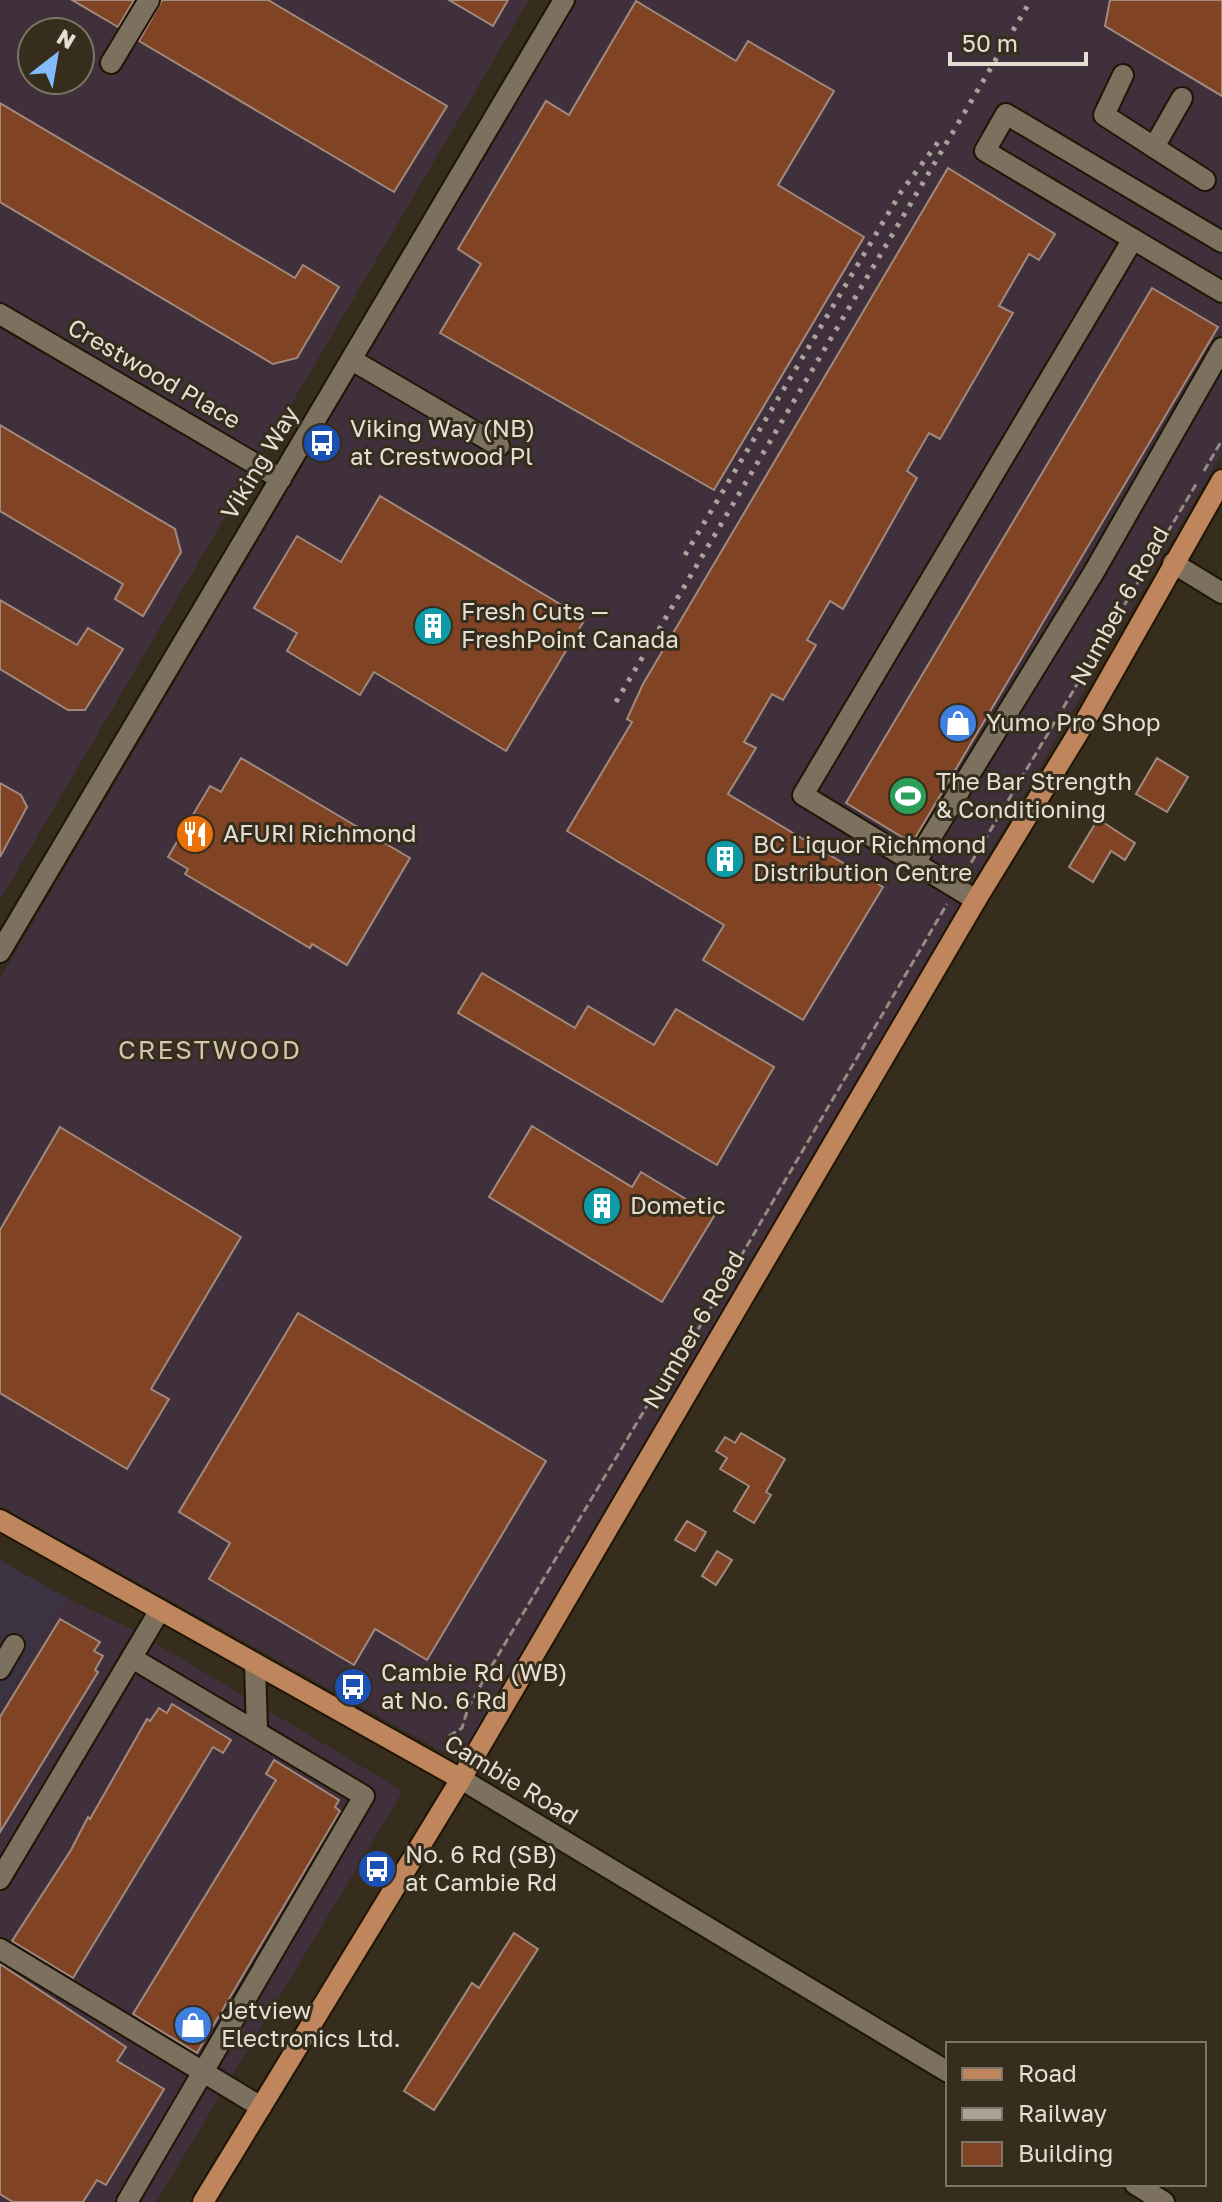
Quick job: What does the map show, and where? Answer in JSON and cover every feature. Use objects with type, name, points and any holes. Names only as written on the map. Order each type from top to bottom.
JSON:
[{"type":"main road","name":"Number 6 Road","points":[[203,2202],[461,1779],[976,900],[1083,725],[1222,480]]},
{"type":"main road","name":"Cambie Road","points":[[0,1520],[461,1779]]},
{"type":"street","points":[[111,63],[149,0]]},
{"type":"street","name":"Viking Way","points":[[0,952],[564,0]]},
{"type":"street","points":[[1123,75],[1104,115],[1205,180]]},
{"type":"street","points":[[1154,147],[1182,98]]},
{"type":"street","points":[[1222,242],[1006,114],[985,151],[1222,292]]},
{"type":"street","points":[[976,900],[803,795],[1133,239]]},
{"type":"street","name":"Crestwood Place","points":[[0,314],[281,479]]},
{"type":"street","points":[[915,863],[1094,572],[1222,348]]},
{"type":"street","points":[[352,360],[499,446]]},
{"type":"street","points":[[1173,563],[1222,593]]},
{"type":"street","points":[[0,1879],[160,1610]]},
{"type":"street","points":[[0,1669],[14,1645]]},
{"type":"street","points":[[127,2202],[364,1796],[132,1658]]},
{"type":"street","points":[[255,1663],[257,1731]]},
{"type":"street","name":"Cambie Road","points":[[461,1779],[946,2071]]},
{"type":"street","points":[[0,1949],[261,2107]]},
{"type":"street","points":[[1138,2186],[1164,2202]]},
{"type":"path","points":[[449,1736],[462,1728],[468,1708],[491,1667],[681,1349],[693,1338],[716,1300],[1222,440]]},
{"type":"shaded area","points":[[0,0],[529,0],[0,900]]},
{"type":"shaded area","points":[[577,0],[1222,0],[1222,454],[461,1762],[0,1506],[0,978]]},
{"type":"shaded area","points":[[0,1560],[67,1598],[0,1707]]},
{"type":"shaded area","points":[[67,1598],[135,1631],[403,1791],[156,2202],[0,2202],[0,1707]]},
{"type":"building","points":[[72,0],[134,0],[118,27]]},
{"type":"building","points":[[162,0],[268,0],[447,106],[394,192],[139,41]]},
{"type":"building","points":[[449,0],[508,0],[493,26]]},
{"type":"building","points":[[1110,0],[1222,0],[1222,96],[1105,26]]},
{"type":"building","points":[[636,1],[736,61],[748,41],[834,91],[778,185],[864,237],[714,490],[440,333],[481,264],[458,249],[546,101],[569,115]]},
{"type":"building","points":[[0,103],[295,278],[303,265],[339,287],[297,358],[273,364],[0,202]]},
{"type":"building","points":[[948,168],[1055,234],[1039,260],[1029,254],[999,306],[1013,313],[940,439],[929,433],[907,471],[917,478],[843,609],[830,601],[807,640],[816,645],[783,700],[772,694],[744,742],[756,748],[728,794],[883,887],[803,1020],[703,960],[724,925],[567,831],[632,722],[627,719],[643,684]]},
{"type":"building","points":[[1152,288],[1218,327],[912,843],[846,803]]},
{"type":"building","points":[[0,425],[175,529],[181,552],[143,616],[115,599],[123,584],[0,511]]},
{"type":"building","name":"Fresh Cuts — FreshPoint Canada","points":[[380,496],[585,619],[506,751],[374,672],[360,695],[287,651],[297,633],[254,608],[297,536],[341,562]]},
{"type":"building","points":[[0,600],[77,645],[88,628],[123,649],[85,710],[68,710],[0,669]]},
{"type":"building","points":[[241,758],[410,858],[347,965],[312,944],[310,948],[185,874],[188,869],[168,857],[210,786],[221,792]]},
{"type":"building","points":[[1157,758],[1188,777],[1167,812],[1136,794]]},
{"type":"building","points":[[0,783],[21,795],[27,807],[0,857]]},
{"type":"building","points":[[1098,819],[1135,843],[1125,860],[1111,851],[1093,882],[1069,867]]},
{"type":"building","points":[[482,973],[575,1028],[588,1006],[654,1045],[676,1009],[774,1067],[717,1165],[458,1013]]},
{"type":"building","name":"Dometic","points":[[532,1126],[632,1187],[641,1172],[714,1216],[662,1302],[489,1197]]},
{"type":"building","points":[[60,1127],[241,1237],[151,1389],[169,1399],[127,1469],[0,1393],[0,1230]]},
{"type":"building","points":[[298,1313],[546,1461],[427,1660],[375,1629],[354,1665],[209,1579],[230,1543],[179,1512]]},
{"type":"building","points":[[741,1433],[785,1459],[766,1492],[771,1495],[754,1523],[734,1511],[749,1486],[720,1469],[727,1458],[716,1451],[725,1437],[735,1443]]},
{"type":"building","points":[[687,1521],[706,1532],[695,1551],[675,1540]]},
{"type":"building","points":[[717,1551],[732,1560],[716,1585],[702,1576]]},
{"type":"building","points":[[60,1619],[100,1642],[94,1651],[103,1656],[95,1670],[98,1672],[0,1832],[0,1717]]},
{"type":"building","points":[[172,1704],[231,1740],[223,1753],[213,1747],[73,1978],[12,1941],[71,1850],[88,1817],[90,1819],[147,1719],[150,1721],[159,1708],[167,1713]]},
{"type":"building","points":[[274,1760],[339,1800],[335,1807],[340,1811],[197,2053],[133,2014],[276,1780],[266,1774]]},
{"type":"building","points":[[514,1933],[538,1949],[434,2110],[404,2091],[472,1983],[479,1988]]},
{"type":"building","points":[[0,1964],[126,2047],[117,2061],[164,2089],[106,2185],[97,2180],[83,2202],[13,2202],[0,2194]]},
{"type":"railway","points":[[616,702],[1031,0]]},
{"type":"railway","points":[[685,555],[901,192],[942,137]]},
{"type":"place","name":"Viking Way (NB) at Crestwood Pl","points":[[322,443]]},
{"type":"place","name":"Fresh Cuts — FreshPoint Canada","points":[[433,626]]},
{"type":"place","name":"Yumo Pro Shop","points":[[958,723]]},
{"type":"place","name":"The Bar Strength & Conditioning","points":[[908,796]]},
{"type":"place","name":"AFURI Richmond","points":[[195,834]]},
{"type":"place","name":"BC Liquor Richmond Distribution Centre","points":[[725,859]]},
{"type":"place","name":"Dometic","points":[[602,1206]]},
{"type":"place","name":"Cambie Rd (WB) at No. 6 Rd","points":[[353,1687]]},
{"type":"place","name":"No. 6 Rd (SB) at Cambie Rd","points":[[377,1869]]},
{"type":"place","name":"Jetview Electronics Ltd.","points":[[193,2025]]},
{"type":"district","name":"CRESTWOOD","points":[[210,1050]]}]
